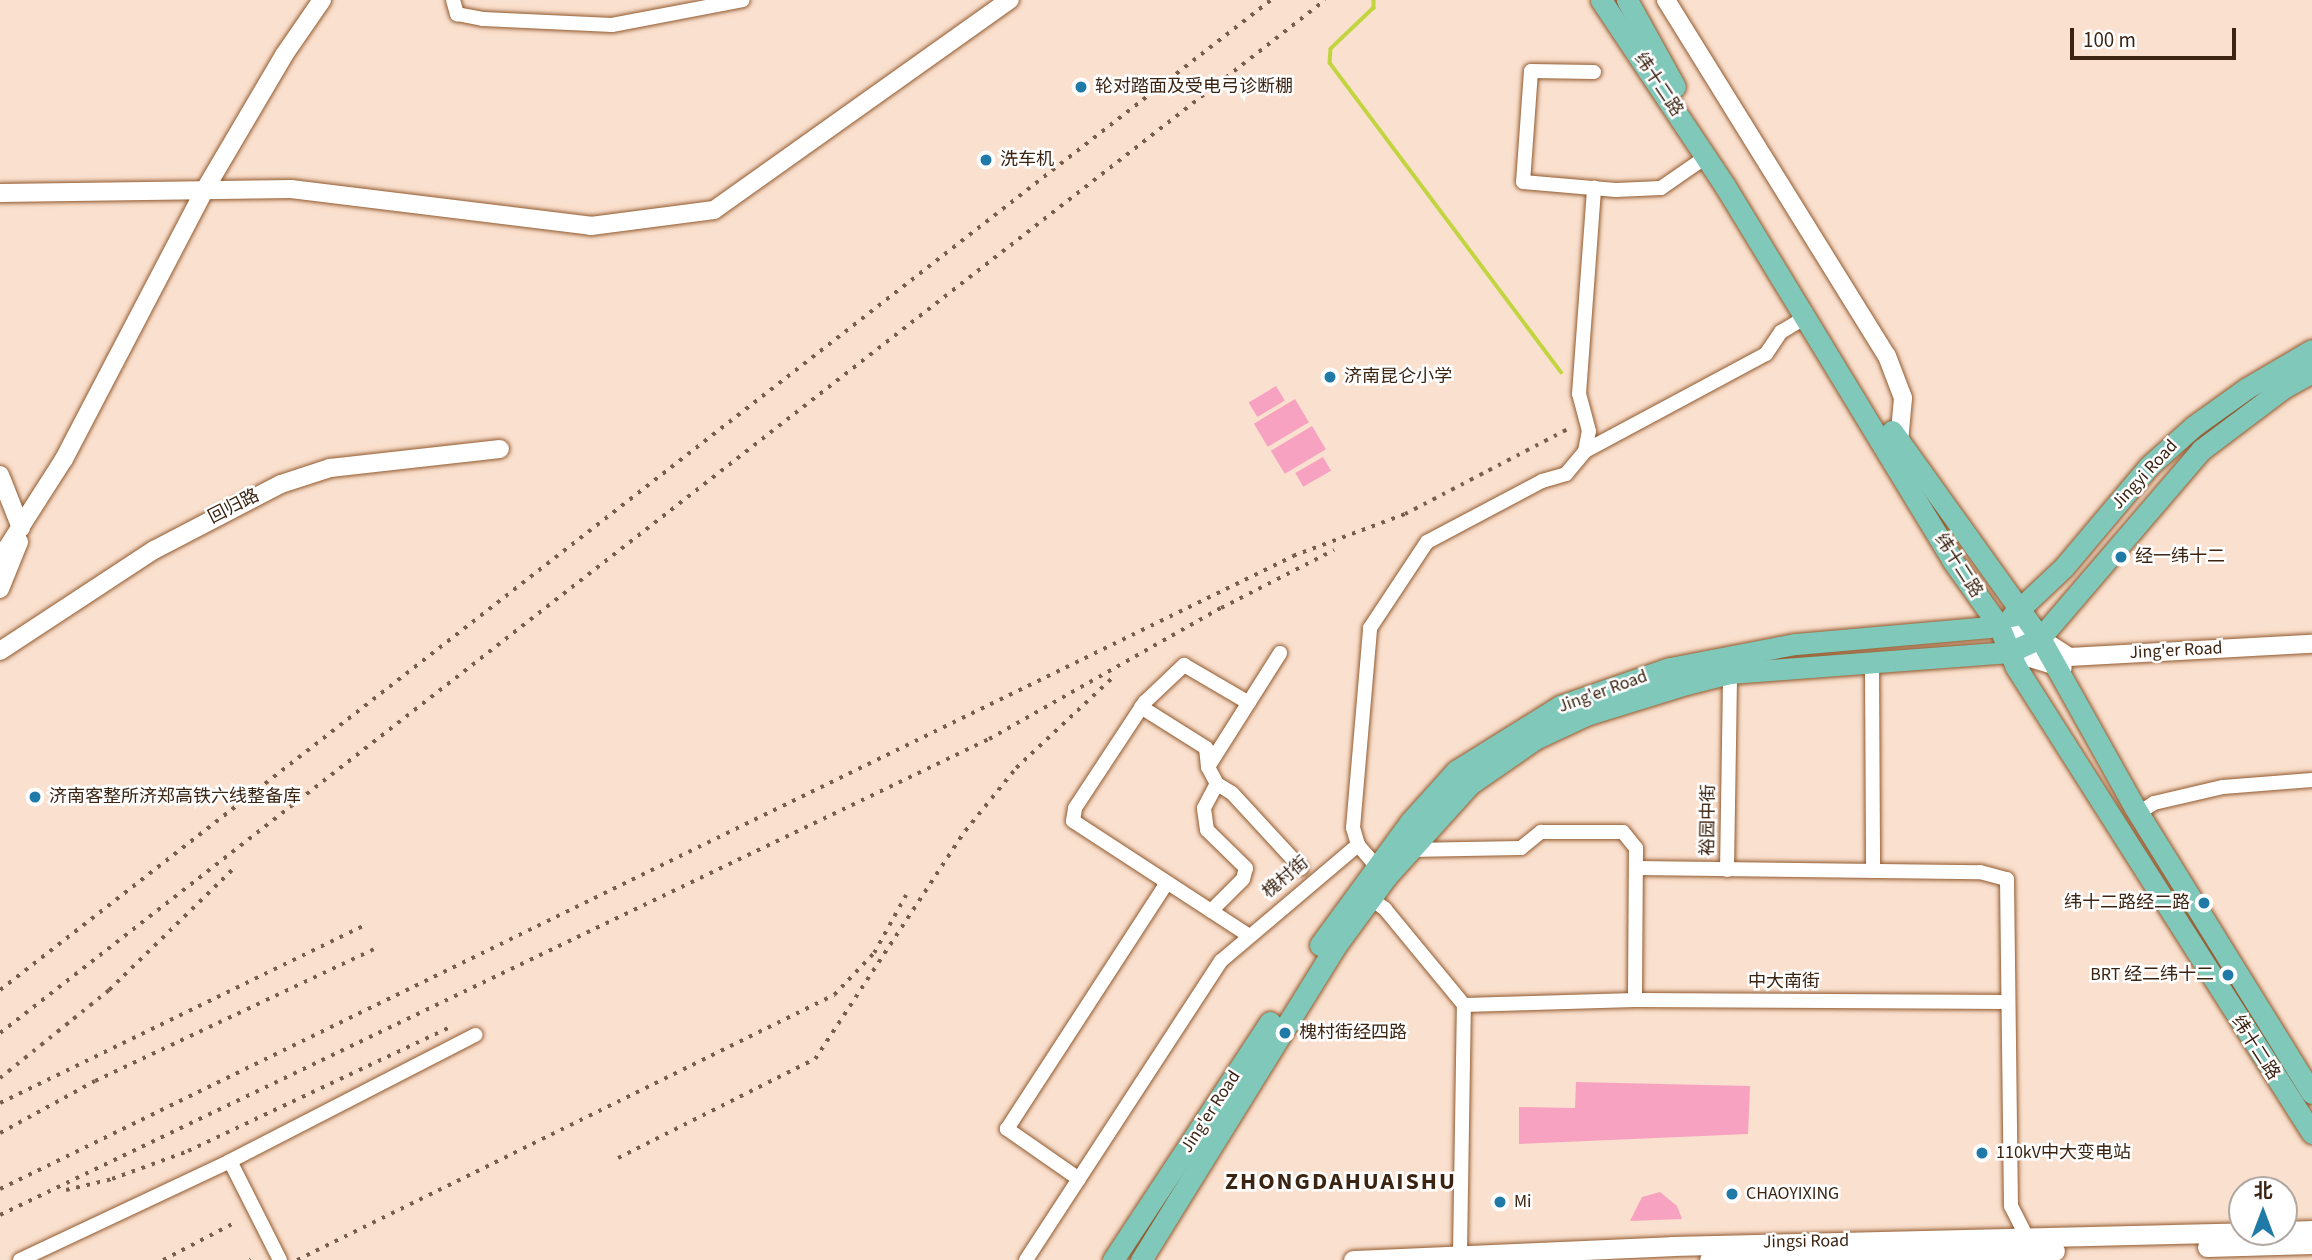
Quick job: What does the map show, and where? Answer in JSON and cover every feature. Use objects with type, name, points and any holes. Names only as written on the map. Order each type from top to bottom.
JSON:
[{"type":"main road","name":"纬十二路","points":[[1601,0],[1806,317],[1952,560],[1999,626],[2010,652],[2237,1021],[2312,1133]]},
{"type":"main road","name":"纬十二路","points":[[1627,0],[1656,55],[1899,443],[2040,638],[2139,813],[2312,1093]]},
{"type":"main road","name":"Jingyi Road","points":[[1999,626],[2021,610],[2064,567],[2149,466],[2194,426],[2312,350]]},
{"type":"main road","name":"Jingyi Road","points":[[2010,652],[2040,638],[2201,450],[2285,387],[2312,372]]},
{"type":"main road","name":"Jing'er Road","points":[[1113,1260],[1376,866],[1456,771],[1560,706],[1670,668],[1784,646],[1999,626]]},
{"type":"main road","name":"Jing'er Road","points":[[1141,1260],[1275,1040],[1370,898],[1409,849],[1470,784],[1535,739],[1586,715],[1730,673],[2010,652]]},
{"type":"main road","name":"Jingsi Road","points":[[1353,1260],[1460,1253],[1879,1258],[2030,1250],[2228,1234]]},
{"type":"main road","name":"Jingsi Road","points":[[1706,1255],[2312,1244]]},
{"type":"street","points":[[0,559],[64,459],[204,191],[284,55],[322,0]]},
{"type":"street","points":[[453,0],[457,15],[483,19],[612,25],[743,0]]},
{"type":"street","points":[[0,193],[291,189],[591,226],[714,210],[1010,0]]},
{"type":"street","points":[[1666,0],[1886,356],[1903,398],[1899,443]]},
{"type":"street","points":[[1594,72],[1531,71],[1523,182],[1594,188],[1661,188],[1697,163]]},
{"type":"street","points":[[1585,451],[1589,431],[1579,394],[1594,188]]},
{"type":"street","points":[[1376,866],[1358,845],[1353,828],[1370,628],[1427,542],[1542,481],[1566,474],[1585,451],[1766,354],[1781,331],[1806,317]]},
{"type":"street","name":"回归路","points":[[0,651],[154,550],[281,484],[330,468],[500,449]]},
{"type":"street","points":[[0,475],[21,528],[17,553],[0,589]]},
{"type":"street","name":"Jing'er Road","points":[[1999,626],[2040,638],[2069,657],[2312,644]]},
{"type":"street","name":"Jing'er Road","points":[[2010,652],[2057,668],[2312,653]]},
{"type":"street","points":[[1208,767],[1280,653]]},
{"type":"street","points":[[1872,662],[1873,871]]},
{"type":"street","points":[[1248,935],[1073,821],[1075,807],[1141,707],[1184,664],[1249,703]]},
{"type":"street","name":"裕园中街","points":[[1636,868],[1727,870],[1730,673]]},
{"type":"street","points":[[1141,707],[1206,748],[1208,767],[1217,784],[1232,793],[1301,868]]},
{"type":"street","points":[[2139,813],[2154,803],[2223,787],[2312,780]]},
{"type":"street","points":[[1211,911],[1243,878],[1246,868],[1207,830],[1203,819],[1217,784]]},
{"type":"street","points":[[1409,849],[1521,848],[1541,832],[1623,832],[1636,848],[1635,1000]]},
{"type":"street","name":"槐村街","points":[[1026,1260],[1221,961],[1248,935],[1358,845]]},
{"type":"street","points":[[1727,870],[1980,872],[2007,879],[2011,1206],[2030,1250]]},
{"type":"street","points":[[1079,1179],[1007,1129],[1167,883]]},
{"type":"street","points":[[1370,898],[1385,909],[1464,1005],[1460,1253]]},
{"type":"street","name":"中大南街","points":[[1464,1005],[1635,1000],[2007,1002]]},
{"type":"street","points":[[20,1260],[230,1161],[475,1035]]},
{"type":"street","points":[[230,1161],[280,1260]]},
{"type":"shaded area","points":[[1276,386],[1285,401],[1257,417],[1249,402]]},
{"type":"shaded area","points":[[1295,399],[1309,422],[1268,447],[1254,424]]},
{"type":"shaded area","points":[[1312,426],[1326,449],[1285,474],[1271,451]]},
{"type":"shaded area","points":[[1323,457],[1331,471],[1303,487],[1295,473]]},
{"type":"shaded area","points":[[1576,1082],[1750,1086],[1748,1134],[1519,1144],[1519,1107],[1575,1108]]},
{"type":"shaded area","points":[[1660,1192],[1677,1206],[1682,1219],[1630,1221],[1642,1197]]},
{"type":"waterway","points":[[1374,0],[1374,8],[1331,49],[1330,63],[1561,372]]},
{"type":"railway","points":[[0,990],[1271,0]]},
{"type":"railway","points":[[0,1033],[1325,0]]},
{"type":"railway","points":[[0,1189],[1293,556],[1405,514],[1566,430]]},
{"type":"railway","points":[[0,1215],[989,739],[1221,608],[1334,550]]},
{"type":"railway","points":[[618,1158],[815,1059],[965,831],[1016,768],[1111,679]]},
{"type":"railway","points":[[0,1078],[109,990],[235,867]]},
{"type":"railway","points":[[297,1260],[834,995],[874,953],[906,895]]},
{"type":"railway","points":[[0,1103],[365,925]]},
{"type":"railway","points":[[0,1133],[95,1081],[379,947]]},
{"type":"railway","points":[[66,1190],[112,1179],[188,1151],[453,1026]]},
{"type":"railway","points":[[163,1260],[234,1223]]},
{"type":"place","name":"轮对踏面及受电弓诊断棚","points":[[1081,87]]},
{"type":"place","name":"洗车机","points":[[986,160]]},
{"type":"place","name":"济南昆仑小学","points":[[1330,377]]},
{"type":"place","name":"经一纬十二","points":[[2121,557]]},
{"type":"place","name":"济南客整所济郑高铁六线整备库","points":[[35,797]]},
{"type":"place","name":"纬十二路经二路","points":[[2204,903]]},
{"type":"place","name":"BRT 经二纬十二","points":[[2228,975]]},
{"type":"place","name":"槐村街经四路","points":[[1285,1033]]},
{"type":"place","name":"110kV中大变电站","points":[[1982,1153]]},
{"type":"place","name":"CHAOYIXING","points":[[1732,1194]]},
{"type":"place","name":"Mi","points":[[1500,1202]]},
{"type":"district","name":"ZHONGDAHUAISHU","points":[[1341,1182]]}]
